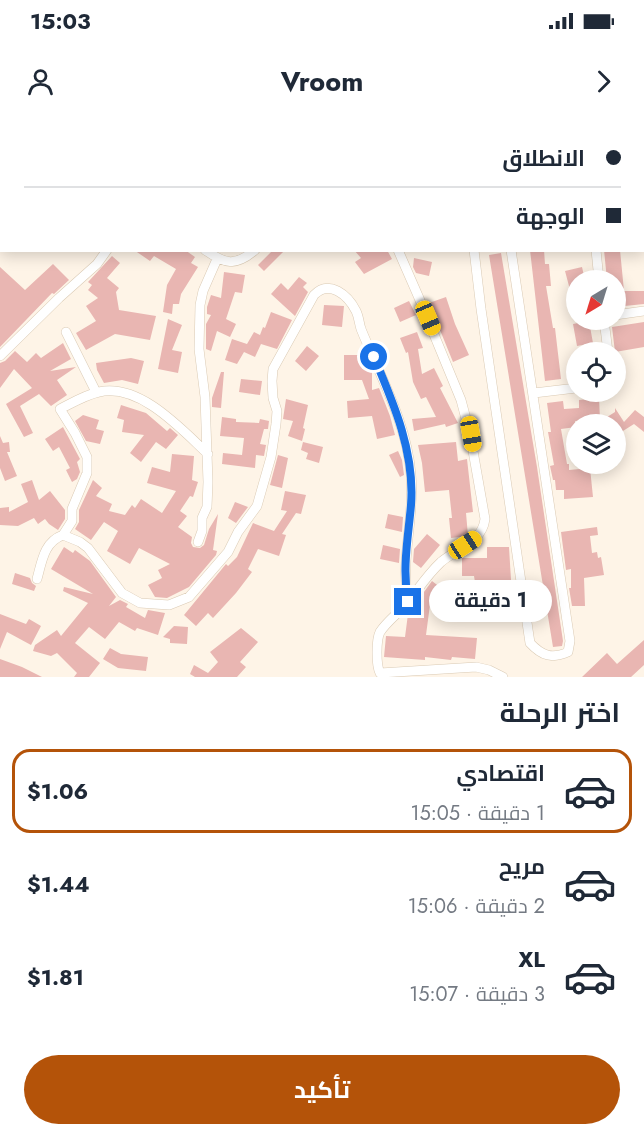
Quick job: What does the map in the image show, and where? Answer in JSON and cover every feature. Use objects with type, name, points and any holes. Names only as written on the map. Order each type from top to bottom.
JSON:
[{"type":"street","points":[[0,356],[58,298],[97,264],[106,252]]},
{"type":"street","points":[[208,252],[217,259],[232,262],[244,260],[253,252]]},
{"type":"street","points":[[399,252],[461,400],[471,434],[485,519],[483,529],[477,538],[437,566],[379,633],[376,665],[380,673],[476,667],[503,677]]},
{"type":"street","points":[[474,252],[530,643],[539,653],[555,657],[568,652],[570,640],[511,252]]},
{"type":"street","points":[[596,252],[598,270]]},
{"type":"street","points":[[198,542],[202,531],[202,518],[207,507],[208,454],[199,349],[200,305],[203,291],[217,259]]},
{"type":"street","points":[[37,579],[46,547],[56,537],[63,535],[88,548],[122,593],[140,603],[169,605],[189,597],[228,552],[238,532],[257,506],[271,457],[276,424],[273,369],[314,295],[319,289],[331,287],[340,292],[356,311],[408,448],[411,504],[404,571],[408,602]]},
{"type":"street","points":[[626,313],[644,311]]},
{"type":"street","points":[[66,332],[96,392]]},
{"type":"street","points":[[534,393],[566,389]]},
{"type":"street","points":[[63,535],[72,521],[72,509],[87,473],[87,458],[60,409],[96,392],[115,391],[135,397],[154,406],[208,454]]},
{"type":"building","points":[[137,252],[188,252],[195,257],[191,263],[198,267],[181,294],[179,304],[173,304],[172,314],[163,312],[167,285],[176,269],[154,256],[150,261]]},
{"type":"building","points":[[271,252],[283,252],[264,271],[258,265]]},
{"type":"building","points":[[356,252],[388,252],[392,259],[364,274],[355,262],[361,258]]},
{"type":"building","points":[[530,252],[544,252],[545,264],[549,264],[551,286],[546,286],[553,328],[555,328],[561,379],[545,381]]},
{"type":"building","points":[[604,252],[620,252],[622,270],[606,270]]},
{"type":"building","points":[[501,253],[537,467],[562,646],[553,647],[489,255]]},
{"type":"building","points":[[112,256],[120,263],[107,278],[119,288],[116,292],[119,310],[156,316],[150,340],[115,334],[86,350],[76,333],[96,321],[86,306],[98,298],[88,290],[92,285],[88,282]]},
{"type":"building","points":[[414,258],[432,262],[429,276],[416,273],[413,267]]},
{"type":"building","points":[[53,264],[69,280],[54,294],[52,293],[0,347],[0,267],[25,290]]},
{"type":"building","points":[[224,272],[245,275],[242,293],[235,292],[226,319],[236,324],[230,337],[217,331],[211,351],[206,349],[206,324],[211,315],[207,314],[207,307],[211,295],[221,298]]},
{"type":"building","points":[[299,277],[307,283],[303,287],[308,292],[295,316],[271,294],[281,283],[288,290]]},
{"type":"building","points":[[626,291],[644,291],[644,304],[626,306]]},
{"type":"building","points":[[446,297],[469,355],[453,362],[429,303]]},
{"type":"building","points":[[409,301],[416,315],[400,322],[394,308]]},
{"type":"building","points":[[324,305],[344,306],[342,327],[322,325]]},
{"type":"building","points":[[271,312],[292,320],[277,349],[261,344],[255,357],[244,352],[237,364],[225,360],[232,339],[247,344],[254,332],[260,335]]},
{"type":"building","points":[[168,319],[182,325],[172,350],[182,352],[178,373],[158,369]]},
{"type":"building","points":[[644,322],[644,347],[626,350],[626,342],[614,342],[612,330],[626,330],[626,325]]},
{"type":"building","points":[[574,330],[591,330],[593,342],[576,342]]},
{"type":"building","points":[[417,332],[423,348],[418,349],[422,374],[434,368],[443,386],[440,388],[458,423],[414,431],[412,419],[436,417],[426,397],[421,399],[413,382],[408,352],[406,353],[400,338]]},
{"type":"building","points":[[63,343],[71,359],[50,371],[76,367],[57,380],[67,395],[51,406],[39,394],[20,406],[33,433],[24,437],[6,404],[32,388],[14,369],[0,388],[0,363],[15,351],[27,362],[36,353],[41,358]]},
{"type":"building","points":[[307,346],[319,356],[306,371],[295,361]]},
{"type":"building","points":[[344,355],[361,355],[360,363],[368,363],[372,372],[372,390],[379,388],[395,435],[377,439],[372,416],[348,418],[347,401],[369,399],[362,380],[344,380]]},
{"type":"building","points":[[131,358],[144,361],[138,384],[122,380],[104,383],[96,363]]},
{"type":"building","points":[[221,372],[224,372],[221,408],[212,407],[212,398]]},
{"type":"building","points":[[241,379],[262,381],[260,395],[239,392]]},
{"type":"building","points":[[286,399],[308,405],[302,441],[288,436],[293,421],[283,419]]},
{"type":"building","points":[[563,401],[564,409],[579,408],[579,402],[599,402],[600,414],[566,414],[566,428],[561,429],[566,474],[591,474],[593,497],[564,499],[564,490],[556,490],[550,466],[554,465],[548,432],[551,432],[547,403]]},
{"type":"building","points":[[121,405],[146,413],[167,431],[170,428],[178,435],[166,449],[156,442],[141,462],[130,453],[144,435],[122,432],[124,420],[117,418]]},
{"type":"building","points":[[635,410],[644,417],[644,432],[634,424],[626,429],[626,420]]},
{"type":"building","points":[[83,415],[99,420],[96,429],[104,431],[100,444],[86,441],[75,421]]},
{"type":"building","points":[[222,417],[236,419],[236,422],[259,423],[260,419],[269,421],[268,429],[264,429],[260,444],[266,445],[264,456],[256,455],[255,468],[222,464],[223,453],[242,455],[244,438],[220,436]]},
{"type":"building","points":[[63,427],[80,459],[77,462],[80,472],[77,479],[72,482],[66,470],[70,468],[59,447],[53,451],[45,439]]},
{"type":"building","points":[[0,436],[3,443],[9,442],[10,452],[7,452],[17,476],[5,481],[0,468]]},
{"type":"building","points":[[303,442],[323,447],[319,463],[306,459],[308,453],[301,450]]},
{"type":"building","points":[[456,442],[458,461],[467,459],[473,512],[466,513],[468,536],[451,538],[449,518],[452,518],[449,490],[425,492],[418,445]]},
{"type":"building","points":[[398,451],[404,475],[400,477],[389,455]]},
{"type":"building","points":[[172,454],[194,456],[192,480],[198,482],[193,497],[190,496],[180,511],[187,516],[178,527],[192,537],[193,547],[200,548],[204,545],[209,529],[218,514],[213,550],[217,551],[189,587],[167,598],[155,597],[148,585],[162,578],[158,570],[170,564],[139,548],[130,564],[107,551],[118,531],[104,522],[91,540],[75,529],[79,522],[79,510],[93,480],[102,488],[96,496],[112,504],[109,511],[125,515],[132,505],[135,508],[141,499],[162,513],[176,491],[147,483],[152,467],[170,472]]},
{"type":"building","points":[[278,455],[288,458],[282,488],[270,485]]},
{"type":"building","points":[[32,480],[39,500],[50,491],[65,510],[65,519],[58,530],[45,519],[38,524],[34,518],[18,526],[0,525],[0,508],[9,507],[9,512],[28,502],[21,484]]},
{"type":"building","points":[[285,491],[306,495],[301,514],[296,513],[282,534],[286,535],[279,556],[258,549],[248,569],[252,572],[236,593],[213,618],[208,613],[196,626],[184,615],[226,564],[228,566],[237,557],[253,523],[274,531],[287,511],[281,510]]},
{"type":"building","points":[[235,502],[248,507],[236,523],[228,518]]},
{"type":"building","points":[[388,514],[403,517],[402,532],[385,528]]},
{"type":"building","points":[[597,527],[598,535],[590,536],[592,553],[597,552],[598,558],[601,557],[604,575],[584,578],[585,606],[572,606],[569,588],[571,588],[571,569],[566,570],[561,532]]},
{"type":"building","points":[[427,534],[440,545],[421,568],[413,562],[414,549]]},
{"type":"building","points":[[383,545],[400,549],[399,563],[380,559]]},
{"type":"building","points":[[64,547],[73,553],[75,550],[90,561],[116,597],[109,606],[120,600],[128,604],[126,607],[145,618],[148,610],[165,613],[158,635],[137,628],[135,631],[119,622],[105,639],[89,627],[75,643],[100,663],[89,677],[74,677],[77,673],[57,653],[51,656],[33,651],[35,645],[57,630],[61,636],[88,603],[63,591],[64,587],[93,594],[51,569]]},
{"type":"building","points":[[487,547],[509,547],[511,580],[497,580],[500,603],[479,607],[474,576],[462,576],[462,558],[487,558]]},
{"type":"building","points":[[15,573],[30,578],[36,586],[34,591],[12,584]]},
{"type":"building","points":[[432,581],[445,591],[437,601],[431,597],[426,635],[477,638],[475,659],[452,657],[451,660],[425,657],[425,660],[384,657],[386,636],[405,637],[408,614],[410,615],[413,607]]},
{"type":"building","points":[[0,614],[26,624],[29,619],[41,626],[31,645],[7,632],[0,649]]},
{"type":"building","points":[[174,626],[188,627],[187,644],[170,643],[170,639],[163,637]]},
{"type":"building","points":[[241,628],[258,642],[240,662],[246,667],[237,677],[195,677],[190,674],[194,665],[208,673],[218,662],[210,652]]},
{"type":"building","points":[[644,640],[644,665],[631,677],[582,677],[607,653],[617,664]]},
{"type":"building","points":[[110,648],[121,654],[148,657],[146,671],[118,668],[103,659]]},
{"type":"building","points":[[0,659],[22,667],[42,677],[0,677]]},
{"type":"route","points":[[374,357],[408,448],[411,504],[404,571],[408,602]]}]
